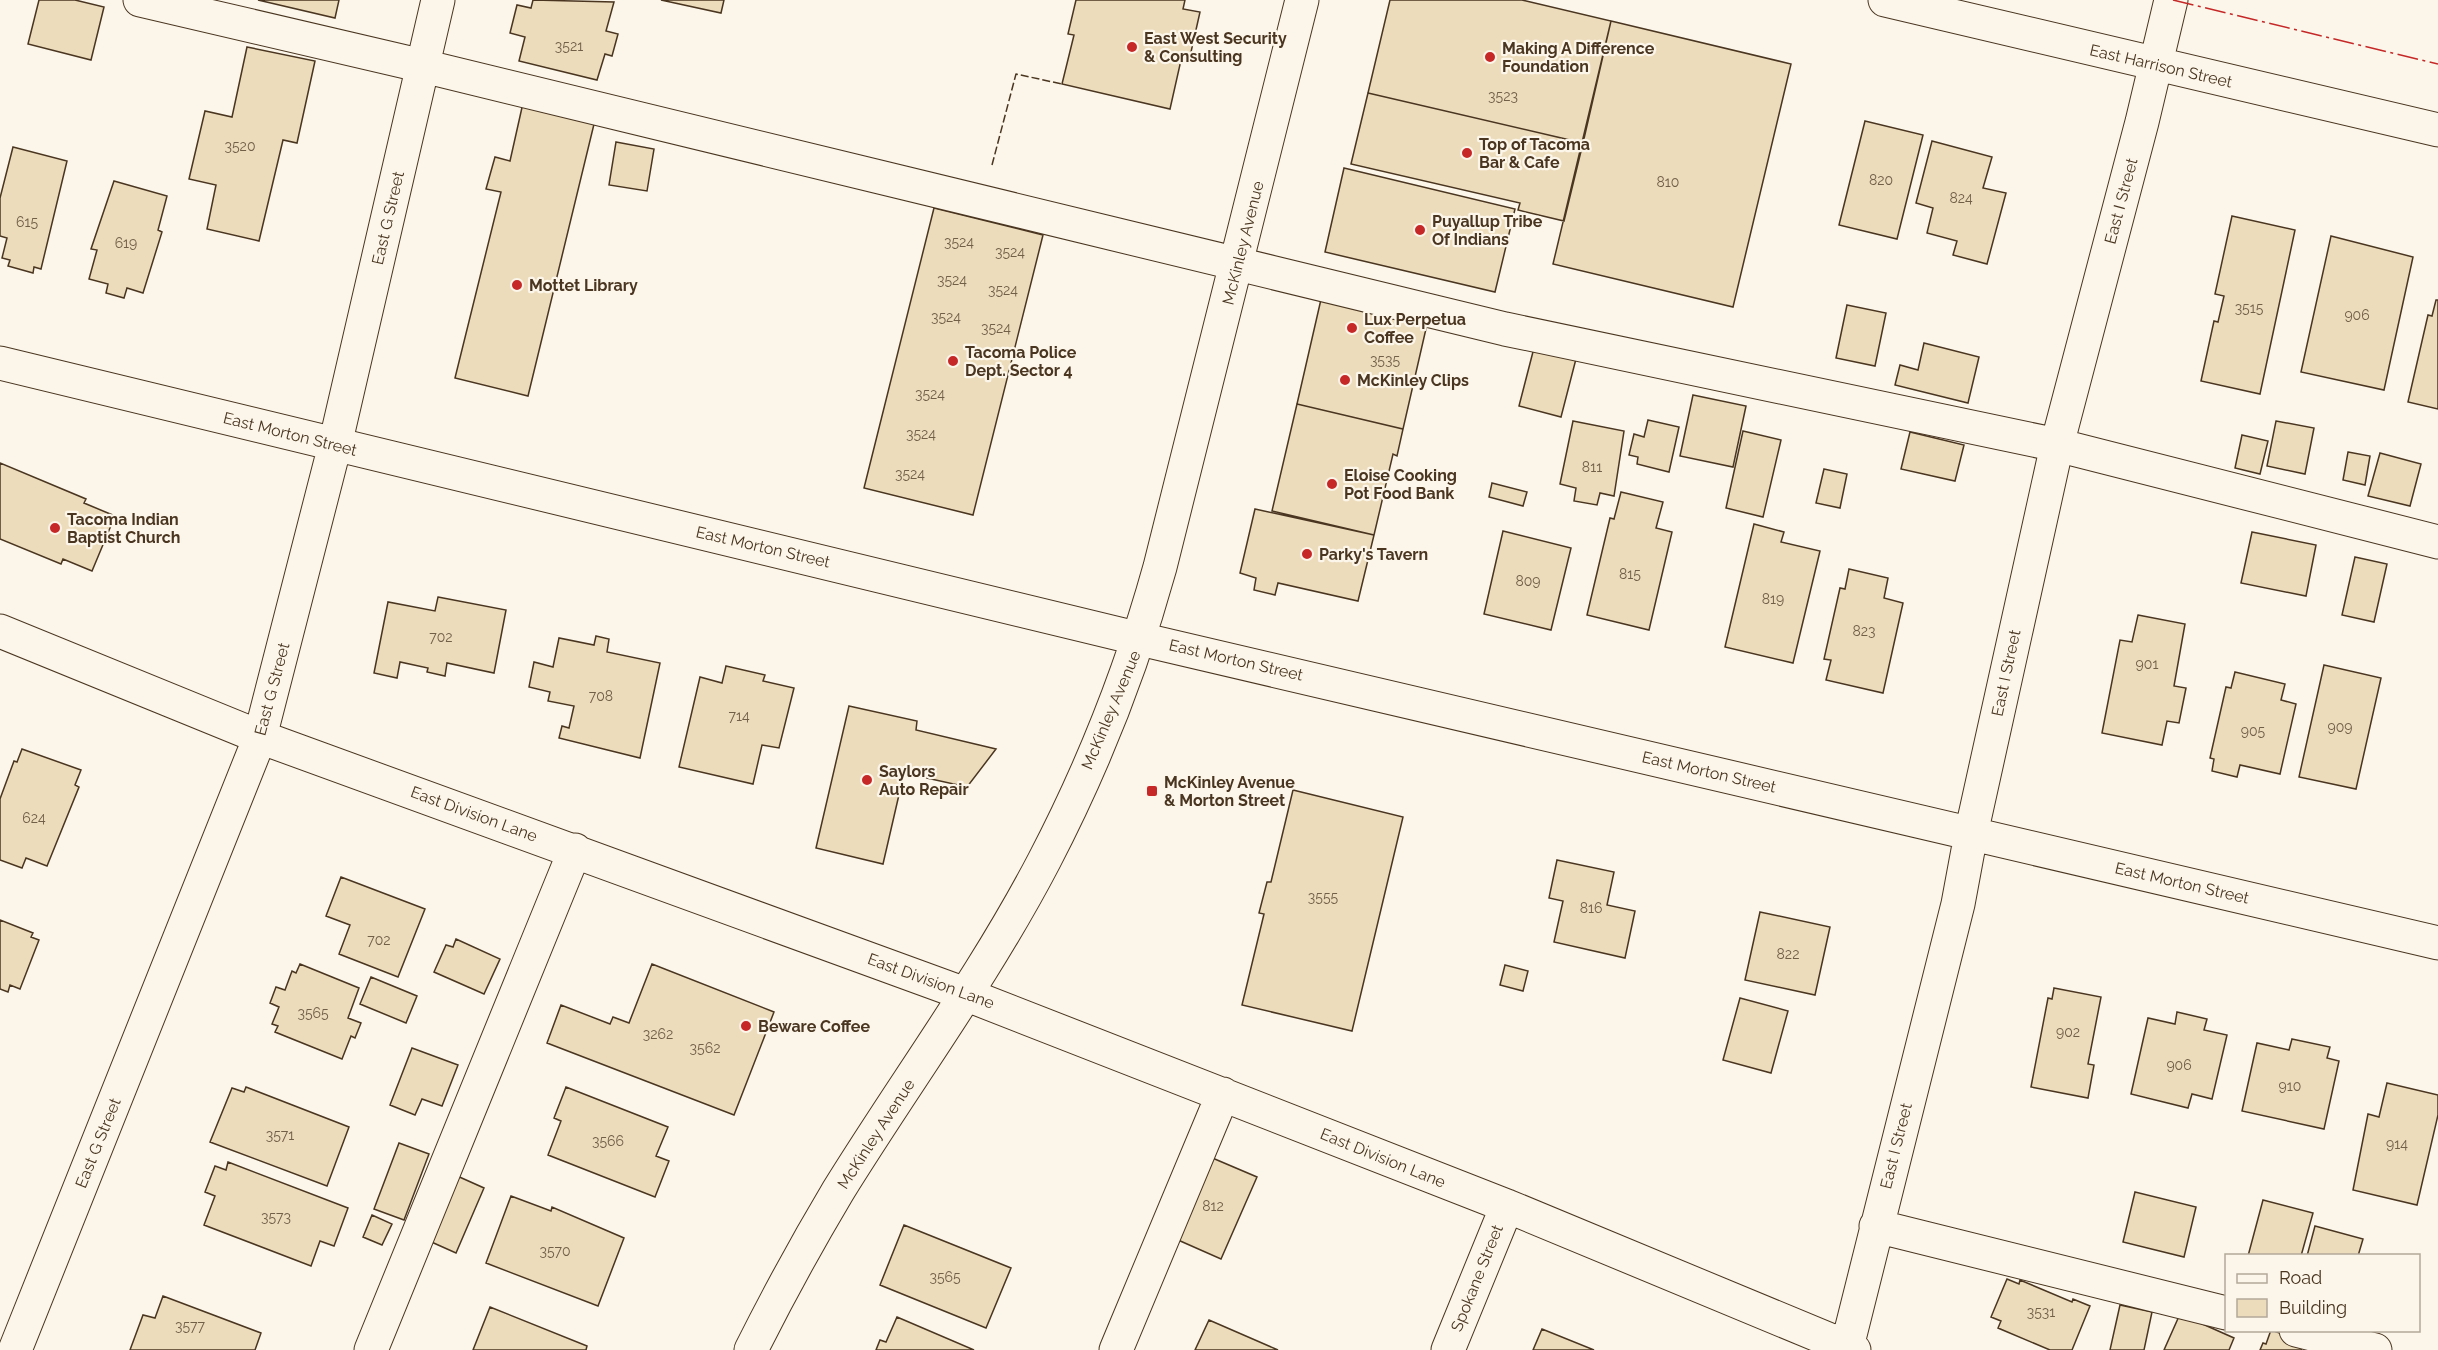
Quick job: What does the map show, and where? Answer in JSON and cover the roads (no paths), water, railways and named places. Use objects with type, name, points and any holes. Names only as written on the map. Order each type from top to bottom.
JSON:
[{"type":"street","points":[[140,0],[423,66],[1238,266],[1505,329],[2057,445],[2438,542]]},
{"type":"street","name":"East G Street","points":[[15,1350],[260,737],[335,445],[438,0]]},
{"type":"street","name":"McKinley Avenue","points":[[752,1350],[838,1192],[965,993],[1044,861],[1098,746],[1140,639],[1238,266],[1302,0]]},
{"type":"street","name":"East Harrison Street","points":[[1885,0],[2156,66],[2438,130]]},
{"type":"street","name":"East I Street","points":[[1850,1348],[1876,1226],[1958,903],[1971,834],[2057,445],[2156,66],[2171,0]]},
{"type":"street","name":"East Morton Street","points":[[0,363],[1140,639],[2438,943]]},
{"type":"street","name":"East Division Lane","points":[[0,631],[260,737],[965,993],[1507,1206],[1791,1339],[1850,1348]]},
{"type":"street","points":[[371,1350],[575,850]]},
{"type":"street","points":[[1116,1350],[1223,1094]]},
{"type":"street","name":"Spokane Street","points":[[1448,1350],[1507,1206]]},
{"type":"street","points":[[1876,1226],[2225,1313]]},
{"type":"street","points":[[2304,1332],[2375,1350]]},
{"type":"place","name":"East West Security & Consulting","points":[[1132,47]]},
{"type":"place","name":"Making A Difference Foundation","points":[[1490,57]]},
{"type":"place","name":"Top of Tacoma Bar & Cafe","points":[[1467,153]]},
{"type":"place","name":"Puyallup Tribe Of Indians","points":[[1420,230]]},
{"type":"place","name":"Mottet Library","points":[[517,285]]},
{"type":"place","name":"Lux Perpetua Coffee","points":[[1352,328]]},
{"type":"place","name":"Tacoma Police Dept. Sector 4","points":[[953,361]]},
{"type":"place","name":"McKinley Clips","points":[[1345,380]]},
{"type":"place","name":"Eloise Cooking Pot Food Bank","points":[[1332,484]]},
{"type":"place","name":"Tacoma Indian Baptist Church","points":[[55,528]]},
{"type":"place","name":"Parky's Tavern","points":[[1307,554]]},
{"type":"place","name":"Saylors Auto Repair","points":[[867,780]]},
{"type":"place","name":"McKinley Avenue & Morton Street","points":[[1152,791]]},
{"type":"place","name":"Beware Coffee","points":[[746,1026]]}]
